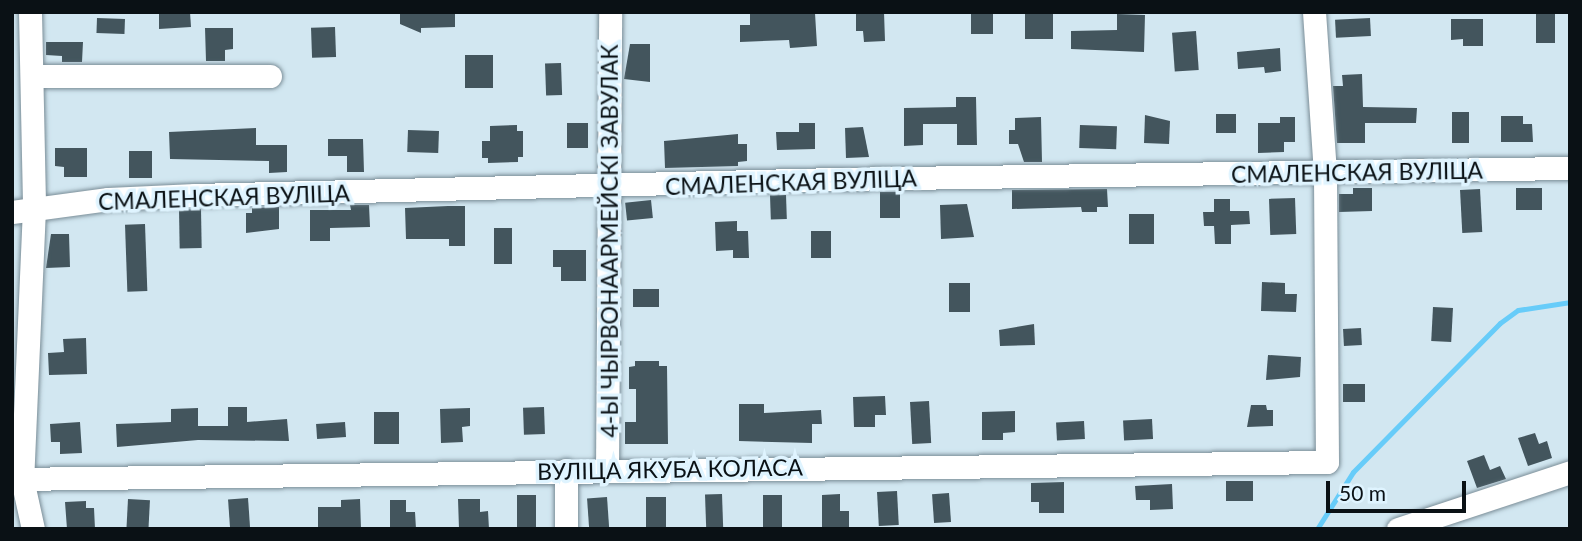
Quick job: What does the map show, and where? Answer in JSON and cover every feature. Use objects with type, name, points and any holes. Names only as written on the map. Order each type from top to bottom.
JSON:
[{"type":"street","points":[[30,12],[32,76],[23,210],[17,479],[33,529]]},
{"type":"street","name":"4-Ы ЧЫРВОНААРМЕЙСКІ ЗАВУЛАК","points":[[607,470],[611,187],[610,12]]},
{"type":"street","points":[[1314,12],[1325,173]]},
{"type":"street","points":[[32,76],[270,76]]},
{"type":"street","name":"СМАЛЕНСКАЯ ВУЛІЦА","points":[[23,210],[195,195],[611,187],[836,179],[1570,168]]},
{"type":"street","name":"ВУЛІЦА ЯКУБА КОЛАСА","points":[[17,479],[1327,462],[1325,173]]},
{"type":"street","points":[[566,470],[566,529]]},
{"type":"street","points":[[1398,529],[1570,472]]},
{"type":"building","points":[[159,12],[190,12],[191,27],[159,29]]},
{"type":"building","points":[[400,12],[455,12],[455,27],[421,28],[421,33],[400,24]]},
{"type":"building","points":[[750,12],[815,13],[817,46],[790,48],[789,40],[740,42],[740,25],[750,25]]},
{"type":"building","points":[[856,12],[884,12],[885,41],[864,42],[863,31],[856,31]]},
{"type":"building","points":[[971,12],[993,12],[993,34],[971,34]]},
{"type":"building","points":[[1025,12],[1053,12],[1053,39],[1025,39]]},
{"type":"building","points":[[1536,12],[1555,12],[1555,43],[1536,43]]},
{"type":"building","points":[[1117,14],[1145,15],[1144,52],[1071,49],[1071,31],[1117,30]]},
{"type":"building","points":[[97,18],[125,19],[124,34],[96,33]]},
{"type":"building","points":[[1370,18],[1371,36],[1336,38],[1335,20]]},
{"type":"building","points":[[1451,19],[1483,19],[1483,46],[1463,46],[1463,39],[1451,40]]},
{"type":"building","points":[[335,27],[336,57],[312,58],[311,28]]},
{"type":"building","points":[[205,28],[233,28],[233,49],[225,50],[225,61],[206,61]]},
{"type":"building","points":[[1196,31],[1199,70],[1175,72],[1172,33]]},
{"type":"building","points":[[46,42],[83,42],[82,62],[62,62],[62,56],[46,55]]},
{"type":"building","points":[[630,44],[650,44],[650,82],[624,79]]},
{"type":"building","points":[[1280,48],[1281,71],[1265,73],[1264,67],[1238,69],[1237,52]]},
{"type":"building","points":[[465,55],[493,55],[493,88],[465,88]]},
{"type":"building","points":[[561,63],[562,95],[546,96],[545,64]]},
{"type":"building","points":[[1362,74],[1363,107],[1417,108],[1416,123],[1365,123],[1365,143],[1337,143],[1333,86],[1343,86],[1342,75]]},
{"type":"building","points":[[956,97],[976,97],[977,145],[957,145],[957,124],[923,124],[923,145],[904,146],[904,108],[956,107]]},
{"type":"building","points":[[1452,112],[1469,112],[1469,143],[1452,143]]},
{"type":"building","points":[[1216,114],[1236,114],[1236,133],[1216,133]]},
{"type":"building","points":[[1145,115],[1170,121],[1169,144],[1144,143]]},
{"type":"building","points":[[1501,116],[1523,116],[1523,124],[1532,124],[1533,142],[1501,142]]},
{"type":"building","points":[[1041,117],[1042,162],[1024,162],[1018,144],[1009,144],[1009,130],[1015,130],[1015,118]]},
{"type":"building","points":[[1280,117],[1295,117],[1295,142],[1284,142],[1284,152],[1258,153],[1258,123],[1280,123]]},
{"type":"building","points":[[567,123],[588,123],[588,148],[567,148]]},
{"type":"building","points":[[799,123],[815,123],[815,149],[777,150],[776,132],[799,132]]},
{"type":"building","points":[[517,125],[517,131],[523,131],[523,157],[518,157],[518,162],[488,163],[488,158],[482,158],[482,141],[490,141],[490,126]]},
{"type":"building","points":[[1080,125],[1117,126],[1116,149],[1079,148]]},
{"type":"building","points":[[863,127],[869,157],[846,158],[845,128]]},
{"type":"building","points":[[256,128],[256,145],[287,145],[287,172],[269,173],[269,161],[170,159],[169,132]]},
{"type":"building","points":[[408,130],[439,131],[438,153],[407,152]]},
{"type":"building","points":[[738,134],[738,144],[747,144],[747,161],[738,162],[738,166],[665,168],[664,141]]},
{"type":"building","points":[[328,139],[363,139],[364,172],[347,172],[347,156],[328,156]]},
{"type":"building","points":[[55,148],[87,148],[87,177],[64,177],[64,167],[55,166]]},
{"type":"building","points":[[129,151],[152,151],[152,178],[129,178]]},
{"type":"building","points":[[1353,188],[1372,188],[1372,211],[1339,212],[1339,194],[1353,194]]},
{"type":"building","points":[[1516,188],[1542,188],[1542,210],[1516,210]]},
{"type":"building","points":[[1107,189],[1108,207],[1097,207],[1097,212],[1082,212],[1081,207],[1012,209],[1012,190]]},
{"type":"building","points":[[1480,189],[1482,232],[1462,233],[1460,190]]},
{"type":"building","points":[[880,192],[900,192],[900,218],[880,218]]},
{"type":"building","points":[[786,195],[787,219],[771,220],[770,196]]},
{"type":"building","points":[[1295,198],[1296,234],[1270,235],[1269,199]]},
{"type":"building","points":[[1214,199],[1230,199],[1230,211],[1249,211],[1250,224],[1231,225],[1231,244],[1215,244],[1214,226],[1204,226],[1203,212],[1214,212]]},
{"type":"building","points":[[651,200],[653,218],[627,221],[625,203]]},
{"type":"building","points":[[967,204],[974,237],[941,239],[940,205]]},
{"type":"building","points":[[350,205],[369,205],[370,227],[330,228],[330,241],[310,241],[310,210],[351,210]]},
{"type":"building","points":[[465,206],[465,246],[449,246],[449,239],[406,239],[405,208]]},
{"type":"building","points":[[279,207],[279,229],[246,233],[246,213],[252,213],[252,208]]},
{"type":"building","points":[[179,209],[201,209],[202,248],[180,248]]},
{"type":"building","points":[[1129,214],[1154,214],[1154,244],[1129,244]]},
{"type":"building","points":[[737,221],[737,231],[748,231],[749,258],[733,258],[733,250],[716,251],[715,222]]},
{"type":"building","points":[[145,224],[147,291],[127,292],[125,225]]},
{"type":"building","points":[[494,228],[512,228],[512,264],[494,264]]},
{"type":"building","points":[[811,231],[831,231],[831,258],[811,258]]},
{"type":"building","points":[[51,234],[69,234],[70,267],[46,268]]},
{"type":"building","points":[[553,250],[586,250],[586,281],[561,281],[561,267],[553,267]]},
{"type":"building","points":[[1262,282],[1285,283],[1285,294],[1297,294],[1296,312],[1261,311]]},
{"type":"building","points":[[949,283],[970,283],[970,312],[949,312]]},
{"type":"building","points":[[633,289],[659,289],[659,307],[633,307]]},
{"type":"building","points":[[1433,307],[1453,308],[1451,342],[1431,341]]},
{"type":"building","points":[[1034,324],[1035,345],[1000,346],[999,330]]},
{"type":"building","points":[[1361,328],[1362,345],[1344,346],[1343,329]]},
{"type":"building","points":[[86,338],[87,374],[49,375],[48,353],[64,352],[63,339]]},
{"type":"building","points":[[1268,355],[1301,357],[1300,377],[1266,380]]},
{"type":"building","points":[[635,361],[659,361],[659,366],[667,366],[668,444],[625,444],[625,422],[636,422],[636,389],[629,389],[629,367],[635,366]]},
{"type":"building","points":[[1343,384],[1365,384],[1365,402],[1343,402]]},
{"type":"building","points":[[885,396],[886,415],[875,415],[875,427],[854,427],[853,397]]},
{"type":"building","points":[[929,401],[931,443],[912,444],[910,402]]},
{"type":"building","points":[[739,404],[764,404],[764,413],[821,410],[822,424],[812,424],[812,443],[739,441]]},
{"type":"building","points":[[1251,405],[1266,405],[1267,410],[1273,410],[1273,426],[1247,427]]},
{"type":"building","points":[[228,407],[247,407],[247,422],[287,419],[289,441],[198,440],[117,447],[116,424],[171,422],[171,409],[198,408],[198,426],[228,426]]},
{"type":"building","points":[[544,407],[545,434],[524,435],[523,408]]},
{"type":"building","points":[[470,408],[470,426],[462,427],[463,442],[441,443],[440,409]]},
{"type":"building","points":[[1015,411],[1015,432],[1003,433],[1003,440],[982,440],[982,412]]},
{"type":"building","points":[[374,412],[399,412],[399,444],[374,444]]},
{"type":"building","points":[[1152,419],[1153,439],[1124,440],[1123,421]]},
{"type":"building","points":[[1084,421],[1085,439],[1057,440],[1056,422]]},
{"type":"building","points":[[80,422],[82,453],[60,454],[60,442],[51,442],[50,424]]},
{"type":"building","points":[[345,422],[346,437],[317,439],[316,424]]},
{"type":"building","points":[[1535,433],[1539,444],[1547,441],[1552,458],[1528,466],[1518,438]]},
{"type":"building","points":[[1484,455],[1490,470],[1500,466],[1506,479],[1477,488],[1467,461]]},
{"type":"building","points":[[1226,481],[1253,481],[1253,501],[1226,501]]},
{"type":"building","points":[[1064,482],[1064,513],[1039,513],[1039,502],[1031,502],[1031,483]]},
{"type":"building","points":[[1172,484],[1173,509],[1150,510],[1150,500],[1136,500],[1135,486]]},
{"type":"building","points":[[897,491],[899,525],[879,526],[877,492]]},
{"type":"building","points":[[949,493],[951,522],[934,523],[932,494]]},
{"type":"building","points":[[722,494],[723,529],[706,529],[705,495]]},
{"type":"building","points":[[840,494],[840,511],[849,511],[849,528],[822,529],[822,495]]},
{"type":"building","points":[[517,495],[536,495],[536,528],[517,528]]},
{"type":"building","points":[[763,495],[782,495],[782,529],[763,529]]},
{"type":"building","points":[[607,497],[609,529],[589,529],[587,498]]},
{"type":"building","points":[[646,497],[666,497],[666,529],[646,529]]},
{"type":"building","points":[[248,498],[250,529],[230,529],[228,499]]},
{"type":"building","points":[[128,499],[150,500],[148,529],[126,528]]},
{"type":"building","points":[[360,499],[361,529],[318,529],[318,507],[341,507],[341,500]]},
{"type":"building","points":[[458,499],[480,499],[480,512],[488,511],[489,529],[459,529]]},
{"type":"building","points":[[390,500],[406,500],[406,512],[415,512],[416,529],[390,529]]},
{"type":"building","points":[[86,501],[86,508],[94,508],[95,529],[67,529],[65,502]]},
{"type":"waterway","points":[[1317,529],[1353,472],[1500,323],[1518,310],[1570,302]]}]
